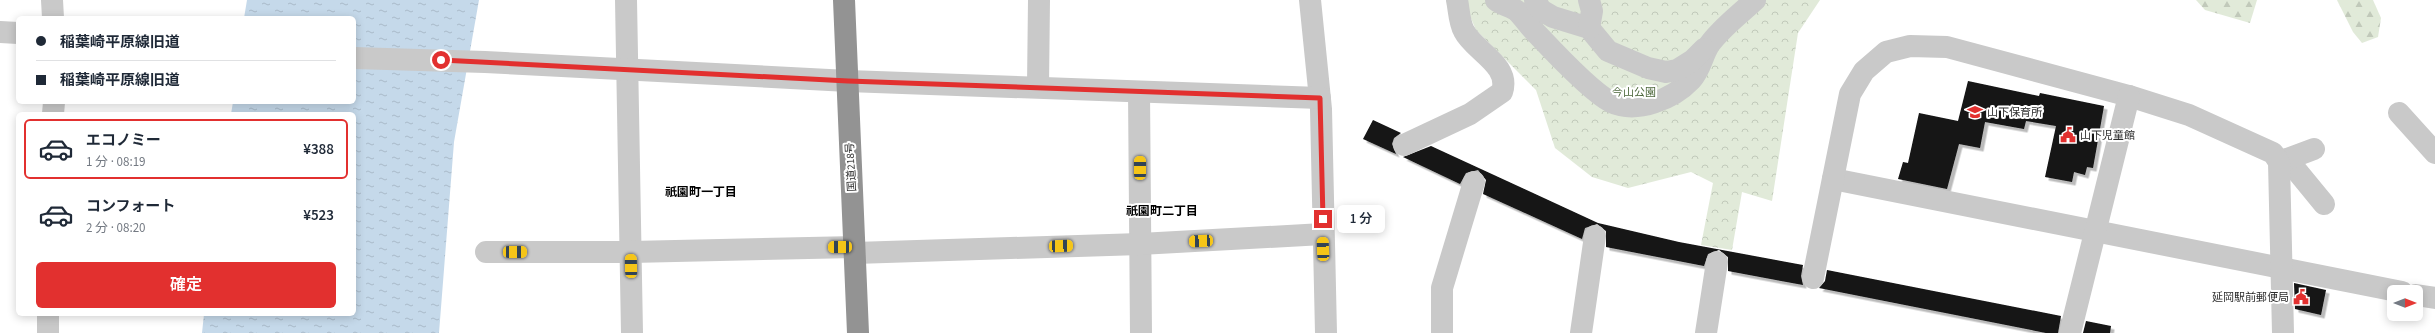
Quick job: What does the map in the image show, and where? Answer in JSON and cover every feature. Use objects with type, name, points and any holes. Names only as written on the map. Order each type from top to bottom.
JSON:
[{"type":"highway","name":"国道218号","points":[[844,0],[858,333]]},
{"type":"street","points":[[52,0],[52,16]]},
{"type":"street","points":[[626,0],[632,333]]},
{"type":"street","points":[[1038,86],[1039,0]]},
{"type":"street","points":[[1310,0],[1320,98],[1326,333]]},
{"type":"street","points":[[1404,145],[1470,114],[1502,92],[1503,78],[1492,60],[1471,41],[1463,30],[1457,0]]},
{"type":"street","points":[[1496,0],[1505,7],[1522,3],[1541,10],[1553,17],[1589,28],[1608,51],[1648,68],[1666,72],[1677,70],[1686,66],[1755,0]]},
{"type":"street","points":[[1589,0],[1592,11],[1589,28]]},
{"type":"street","points":[[1522,3],[1536,34],[1598,92],[1611,102],[1621,105],[1654,103],[1674,94],[1691,80],[1699,70],[1708,46]]},
{"type":"street","points":[[0,32],[16,33]]},
{"type":"street","points":[[1813,278],[1850,94],[1864,71],[1886,52],[1910,46],[1947,47],[2129,96],[2189,115],[2273,154],[2283,161],[2324,204]]},
{"type":"street","points":[[356,58],[485,62],[848,81],[1038,86],[1139,92],[1320,98]]},
{"type":"street","points":[[1139,92],[1141,333]]},
{"type":"street","points":[[2070,333],[2094,230],[2129,96]]},
{"type":"street","points":[[2399,114],[2435,153]]},
{"type":"street","points":[[2283,161],[2314,150]]},
{"type":"street","points":[[2283,161],[2283,333]]},
{"type":"street","points":[[1833,178],[2387,289]]},
{"type":"street","points":[[1442,333],[1442,288],[1474,182]]},
{"type":"street","points":[[486,252],[855,250],[1140,244],[1323,234]]},
{"type":"street","points":[[1581,333],[1595,236]]},
{"type":"street","points":[[1706,333],[1717,262]]},
{"type":"street","points":[[2423,295],[2435,298]]},
{"type":"street","points":[[48,316],[48,333]]},
{"type":"green space","name":"今山公園","points":[[1463,0],[1820,0],[1798,33],[1772,201],[1742,192],[1732,250],[1701,245],[1713,183],[1691,172],[1628,188],[1592,177],[1555,148],[1536,90],[1476,30]]},
{"type":"green space","points":[[2196,0],[2257,0],[2250,23],[2205,10]]},
{"type":"green space","points":[[2337,0],[2373,0],[2381,18],[2378,37],[2362,43],[2353,32]]},
{"type":"water","points":[[247,0],[479,0],[454,142],[439,333],[202,333],[204,316],[356,316],[356,112],[231,112],[233,104],[356,104],[356,16],[244,16]]},
{"type":"building","points":[[1968,81],[2039,96],[2040,93],[2104,106],[2093,168],[2087,167],[2085,175],[2074,172],[2072,182],[2045,177],[2056,126],[2026,121],[2024,129],[1985,122],[1980,148],[1959,144],[1947,189],[1898,179],[1903,162],[1908,163],[1919,113],[1958,121]]},
{"type":"building","points":[[1373,120],[1401,133],[1394,138],[1392,144],[1396,154],[1363,139]]},
{"type":"building","points":[[1431,146],[1598,223],[1679,242],[1803,265],[1801,276],[1803,285],[1728,271],[1728,257],[1719,250],[1708,254],[1704,266],[1606,247],[1606,231],[1597,224],[1585,228],[1582,239],[1483,194],[1486,180],[1478,170],[1466,173],[1460,184],[1403,157]]},
{"type":"building","points":[[1827,270],[2061,316],[2058,333],[2046,333],[1819,288],[1825,281]]},
{"type":"building","points":[[2294,283],[2326,290],[2321,315],[2295,309]]},
{"type":"building","points":[[2086,321],[2111,326],[2110,333],[2083,333]]},
{"type":"place","name":"山下保育所","points":[[1975,112]]},
{"type":"place","name":"山下児童館","points":[[2068,135]]},
{"type":"place","name":"延岡駅前郵便局","points":[[2301,297]]},
{"type":"district","name":"祇園町一丁目","points":[[701,192]]},
{"type":"district","name":"祇園町二丁目","points":[[1162,211]]},
{"type":"route","points":[[441,60],[848,81],[1038,86],[1139,92],[1320,98],[1323,219]]}]
